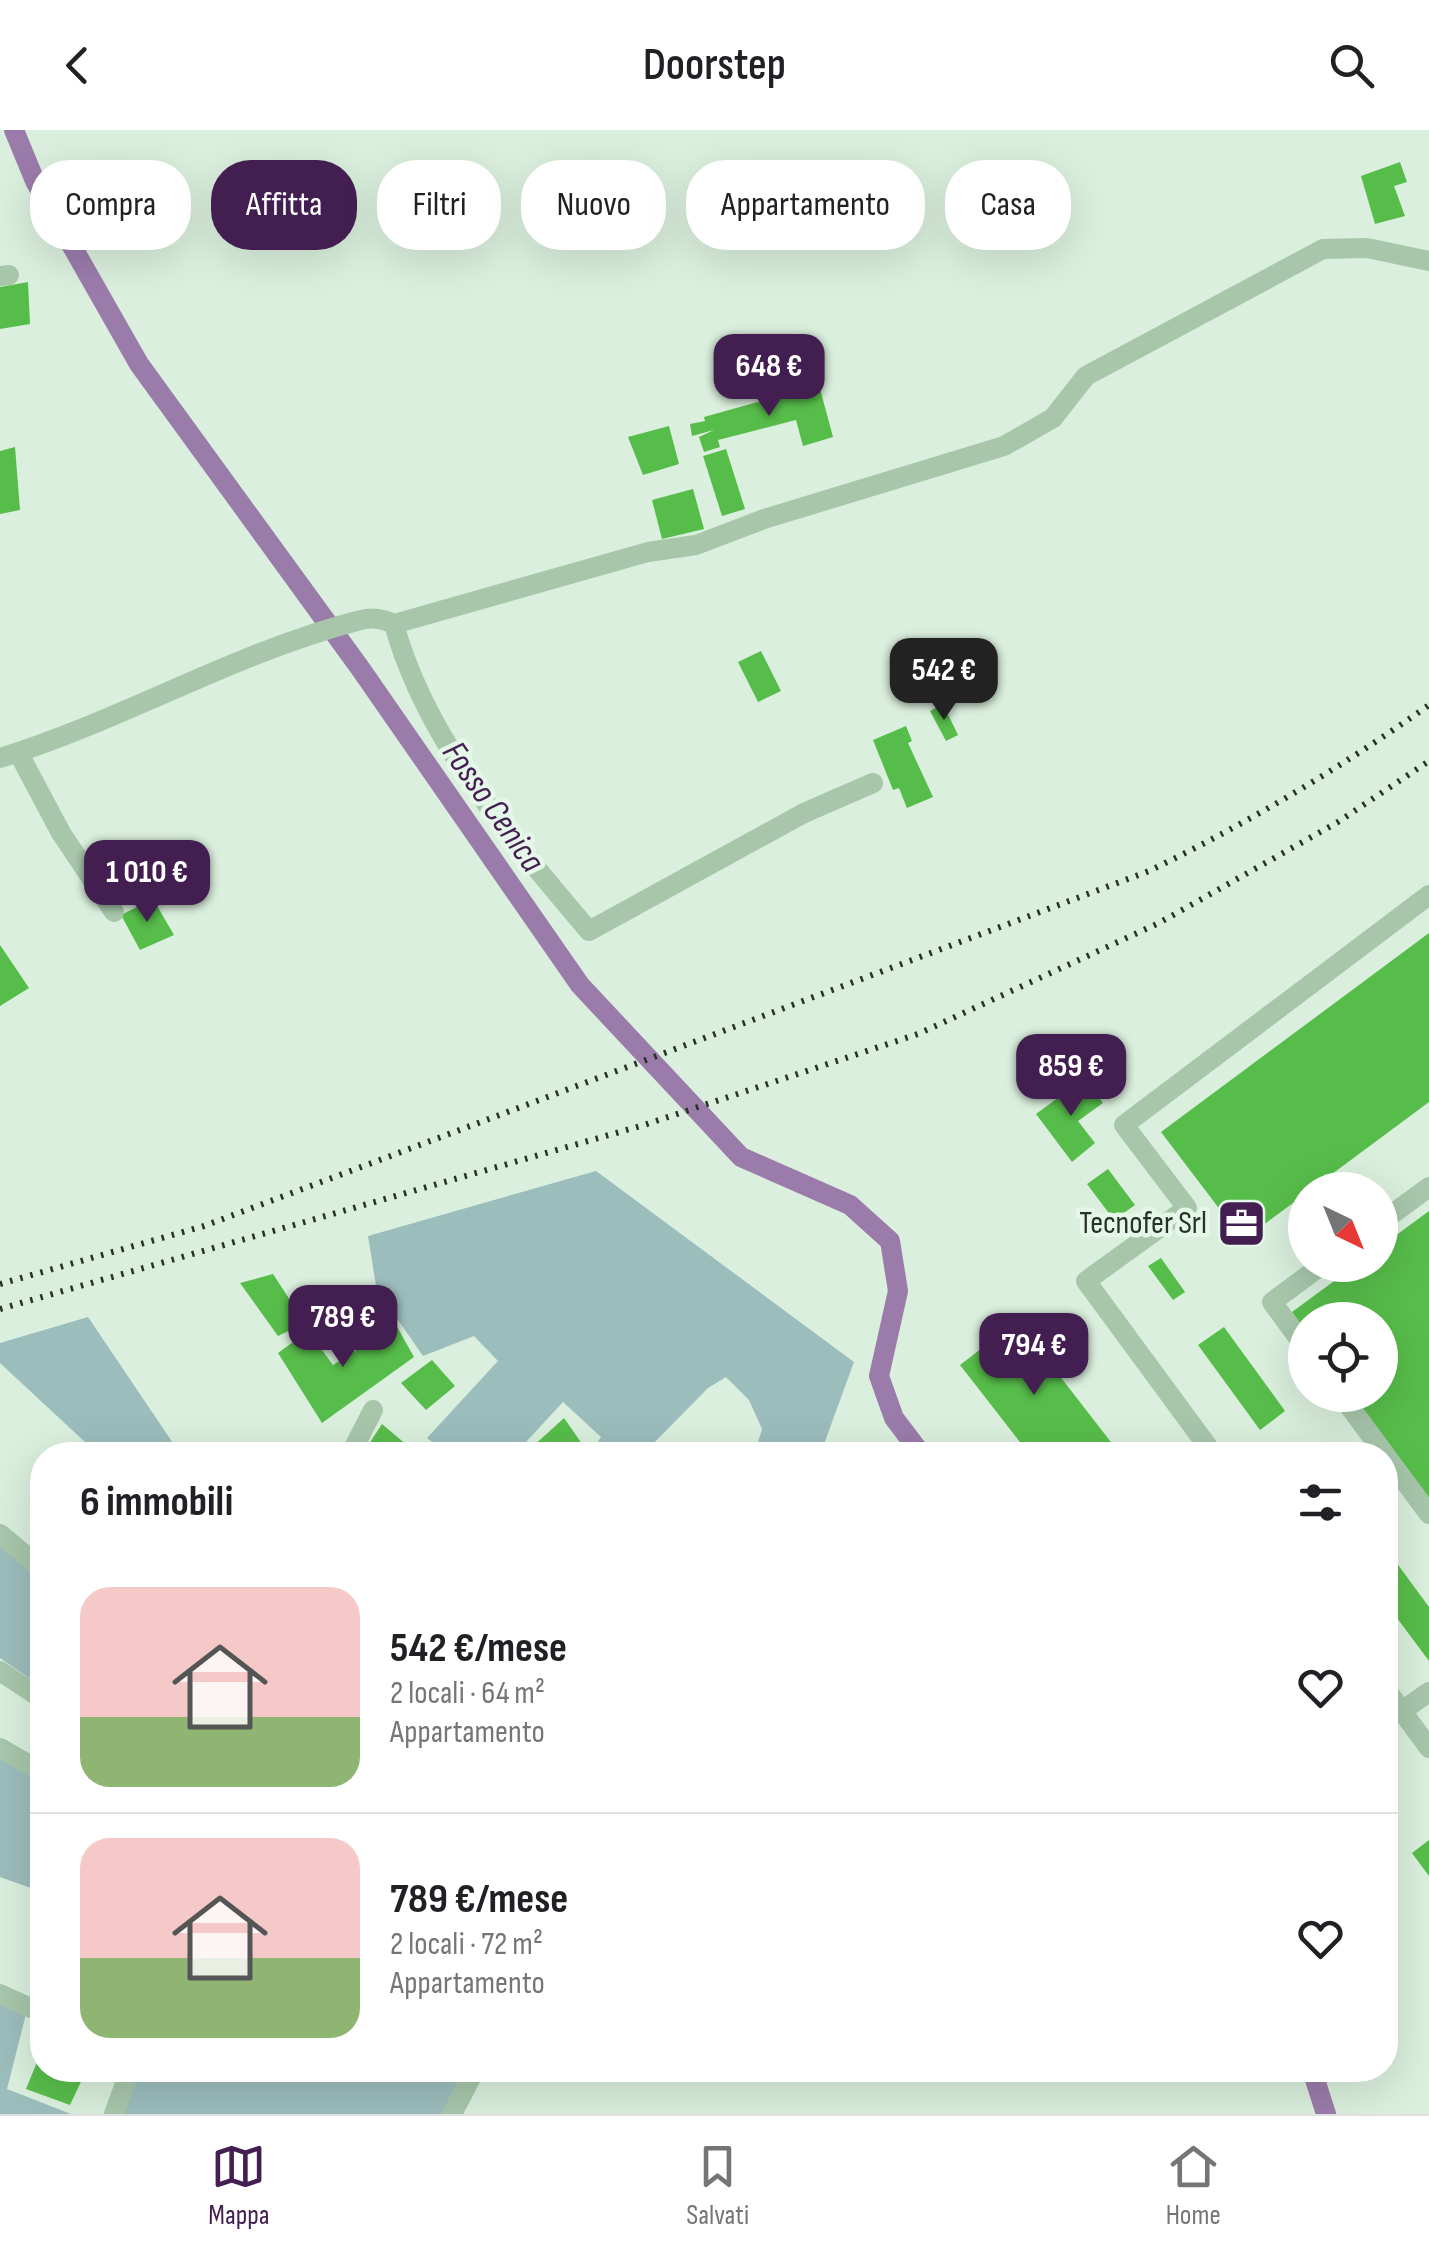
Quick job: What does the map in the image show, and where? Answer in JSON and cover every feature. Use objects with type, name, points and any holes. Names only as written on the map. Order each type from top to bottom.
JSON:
[{"type":"street","points":[[114,912],[9,756],[359,620],[378,618],[394,624],[648,552],[696,546],[764,519],[976,458],[1053,418],[1086,376],[1323,249],[1367,248],[1429,260]]},
{"type":"street","points":[[394,624],[406,665],[432,717],[501,820],[589,930],[804,813],[873,783]]},
{"type":"street","points":[[1204,1442],[1086,1281],[1187,1208],[1124,1126],[1429,895]]},
{"type":"street","points":[[1398,1210],[1429,1187]]},
{"type":"street","points":[[1288,1324],[1272,1302],[1299,1282]]},
{"type":"street","points":[[357,1442],[373,1410]]},
{"type":"street","points":[[1354,1412],[1376,1442]]},
{"type":"street","points":[[1398,1472],[1429,1514]]},
{"type":"street","points":[[0,1534],[30,1559]]},
{"type":"street","points":[[0,1672],[30,1692]]},
{"type":"street","points":[[1402,1711],[1429,1692]]},
{"type":"street","points":[[1398,1706],[1429,1748]]},
{"type":"street","points":[[0,1748],[30,1765]]},
{"type":"street","points":[[0,1994],[30,2008]]},
{"type":"street","points":[[114,2114],[126,2082]]},
{"type":"street","points":[[452,2114],[469,2082]]},
{"type":"shaded area","points":[[596,1171],[854,1362],[825,1442],[758,1442],[762,1429],[749,1400],[726,1377],[708,1388],[655,1442],[598,1442],[601,1437],[563,1402],[526,1442],[432,1442],[427,1438],[498,1361],[474,1336],[423,1356],[398,1320],[383,1329],[368,1236]]},
{"type":"shaded area","points":[[88,1317],[172,1442],[85,1442],[0,1363],[0,1343]]},
{"type":"shaded area","points":[[0,1528],[30,1559],[30,1679],[0,1658]]},
{"type":"shaded area","points":[[0,1756],[30,1773],[30,1888],[0,1877]]},
{"type":"shaded area","points":[[0,2001],[26,2014],[7,2089],[71,2114],[0,2114]]},
{"type":"shaded area","points":[[135,2082],[463,2082],[446,2114],[124,2114]]},
{"type":"building","points":[[1400,162],[1407,182],[1394,186],[1405,216],[1375,224],[1361,176]]},
{"type":"building","points":[[28,282],[30,324],[0,329],[0,287]]},
{"type":"building","points":[[819,385],[833,437],[803,446],[796,420],[718,440],[720,447],[704,452],[699,437],[714,430],[692,436],[690,424],[705,421],[704,417]]},
{"type":"building","points":[[669,426],[679,464],[643,475],[628,437]]},
{"type":"building","points":[[15,447],[20,510],[0,514],[0,451]]},
{"type":"building","points":[[726,449],[745,509],[722,516],[703,456]]},
{"type":"building","points":[[693,489],[704,529],[662,539],[652,500]]},
{"type":"building","points":[[761,651],[781,691],[758,702],[738,662]]},
{"type":"building","points":[[943,704],[958,735],[946,741],[930,711]]},
{"type":"building","points":[[906,726],[912,741],[908,743],[933,797],[907,808],[899,788],[893,790],[873,740]]},
{"type":"building","points":[[185,845],[195,876],[158,893],[146,864]]},
{"type":"building","points":[[153,899],[174,935],[140,950],[121,915]]},
{"type":"building","points":[[1429,933],[1429,1102],[1335,1172],[1288,1172],[1288,1207],[1243,1240],[1161,1132]]},
{"type":"building","points":[[0,945],[29,988],[0,1006]]},
{"type":"building","points":[[1085,1078],[1103,1103],[1078,1121],[1095,1143],[1072,1162],[1036,1114]]},
{"type":"building","points":[[1108,1169],[1135,1205],[1114,1220],[1087,1184]]},
{"type":"building","points":[[1429,1211],[1429,1498],[1398,1456],[1398,1442],[1388,1442],[1366,1412],[1398,1412],[1398,1302],[1306,1302],[1333,1282],[1398,1282],[1398,1234]]},
{"type":"building","points":[[1161,1258],[1185,1292],[1173,1300],[1148,1266]]},
{"type":"building","points":[[273,1274],[305,1323],[278,1336],[240,1283]]},
{"type":"building","points":[[1017,1321],[1111,1442],[1020,1442],[960,1365]]},
{"type":"building","points":[[396,1325],[414,1357],[322,1423],[278,1353],[308,1331],[333,1365]]},
{"type":"building","points":[[1224,1327],[1285,1411],[1260,1430],[1198,1345]]},
{"type":"building","points":[[432,1360],[455,1386],[426,1410],[401,1383]]},
{"type":"building","points":[[564,1418],[581,1442],[538,1442]]},
{"type":"building","points":[[382,1424],[403,1442],[370,1442]]},
{"type":"building","points":[[1398,1565],[1429,1607],[1429,1661],[1398,1619]]},
{"type":"building","points":[[1429,1840],[1429,1876],[1412,1853]]},
{"type":"building","points":[[30,2079],[81,2082],[70,2105],[26,2089]]},
{"type":"waterway","name":"Fosso Cenica","points":[[14,130],[35,181],[139,364],[360,668],[580,985],[741,1157],[850,1205],[890,1241],[898,1291],[879,1376],[894,1418],[912,1442]]},
{"type":"waterway","name":"Fosso Cenica","points":[[1316,2082],[1326,2114]]},
{"type":"railway","points":[[0,1284],[204,1226],[1149,871],[1292,794],[1429,705]]},
{"type":"railway","points":[[0,1309],[644,1125],[918,1034],[1159,923],[1338,822],[1429,761]]},
{"type":"place","name":"Tecnofer Srl","points":[[1242,1223]]}]
